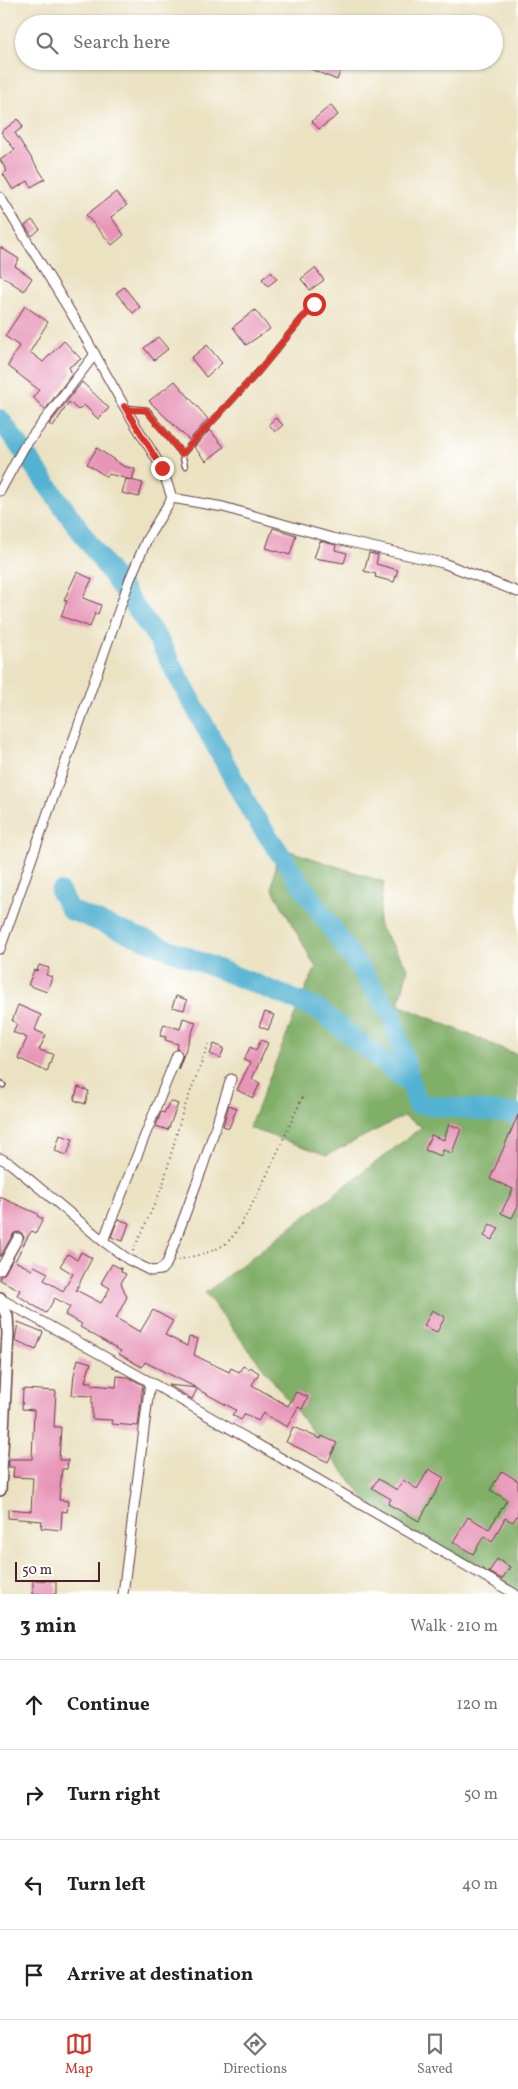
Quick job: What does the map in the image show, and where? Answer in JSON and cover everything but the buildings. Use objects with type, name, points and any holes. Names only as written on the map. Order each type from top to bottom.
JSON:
[{"type":"street","points":[[0,197],[162,468],[172,498],[148,539],[130,579],[0,949]]},
{"type":"street","points":[[0,491],[22,450],[95,354]]},
{"type":"street","points":[[172,498],[223,507],[332,538],[442,563],[518,592]]},
{"type":"street","points":[[103,1241],[177,1055]]},
{"type":"street","points":[[0,1158],[11,1164],[103,1241],[129,1260],[151,1271],[161,1270],[167,1263],[203,1166],[231,1079]]},
{"type":"street","points":[[0,1270],[18,1238]]},
{"type":"street","points":[[0,1487],[4,1317],[1,1299]]},
{"type":"street","points":[[1,1299],[150,1382],[515,1594]]},
{"type":"street","points":[[123,1594],[150,1382]]},
{"type":"lane","points":[[182,454],[258,372],[314,304]]},
{"type":"lane","points":[[124,406],[132,410],[146,410],[182,454],[185,466]]},
{"type":"path","points":[[129,1260],[162,1188],[182,1114],[209,1043]]},
{"type":"path","points":[[167,1263],[203,1254],[227,1243],[245,1218],[304,1094]]},
{"type":"green space","points":[[278,847],[384,882],[378,924],[408,968],[399,1005],[518,1055],[518,1594],[374,1511],[205,1293],[422,1127],[404,1116],[327,1155],[249,1128],[307,985],[316,968],[272,888]]},
{"type":"waterway","points":[[0,419],[158,639],[252,813],[392,1015],[417,1104],[518,1114]]},
{"type":"waterway","points":[[60,892],[70,910],[318,1009],[412,1085]]},
{"type":"route","points":[[162,468],[124,406],[132,410],[146,410],[182,454],[258,372],[268,357],[314,304]]}]
